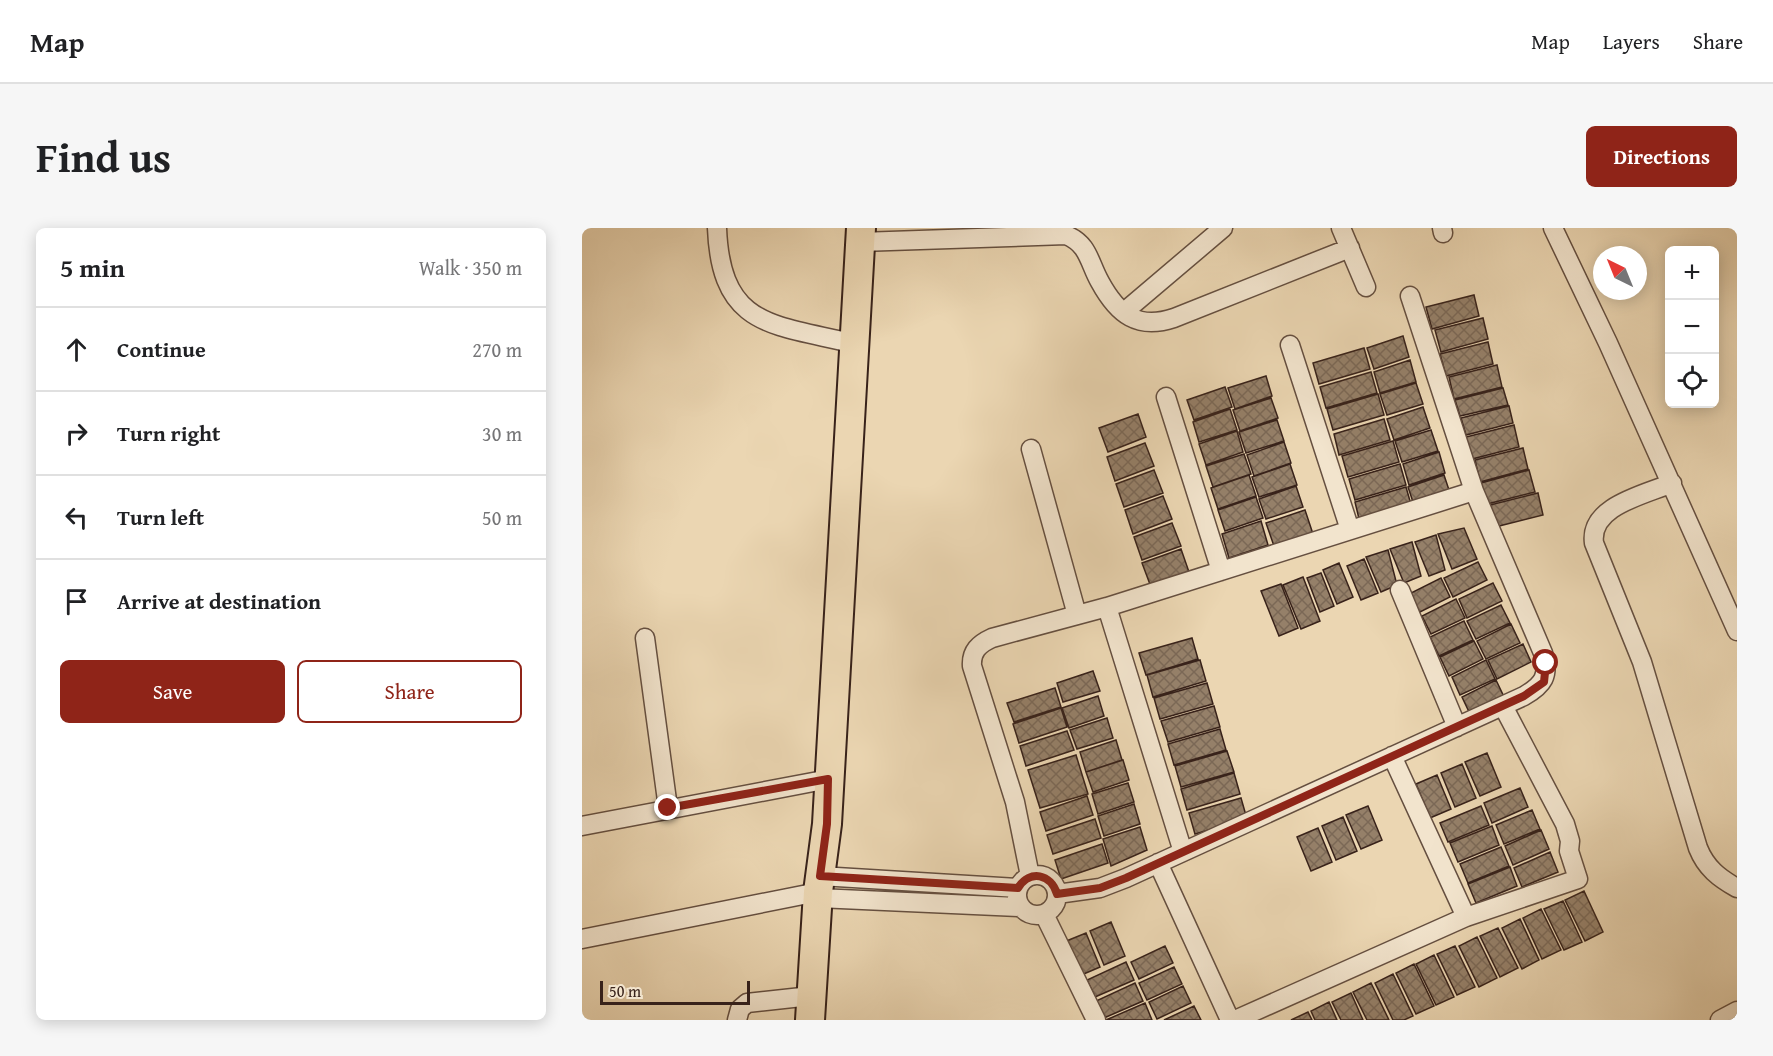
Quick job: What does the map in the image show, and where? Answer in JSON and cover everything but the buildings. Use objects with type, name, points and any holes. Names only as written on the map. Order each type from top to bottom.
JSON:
[{"type":"main road","points":[[810,1008],[819,888],[827,824],[861,235]]},
{"type":"street","points":[[717,228],[718,254],[724,279],[733,296],[748,310],[764,321],[855,344]]},
{"type":"street","points":[[1117,305],[1222,228]]},
{"type":"street","points":[[1341,228],[1366,287]]},
{"type":"street","points":[[1553,228],[1672,483],[1737,631]]},
{"type":"street","points":[[861,235],[974,232],[1083,236],[1117,305],[1139,322],[1156,324],[1350,248]]},
{"type":"street","points":[[1057,894],[1100,888],[1183,852],[1503,706],[1538,688],[1547,674],[1546,663],[1474,491],[1410,296]]},
{"type":"street","points":[[1290,345],[1350,530]]},
{"type":"street","points":[[1166,397],[1221,571]]},
{"type":"street","points":[[1031,449],[1077,615]]},
{"type":"street","points":[[1672,483],[1601,516],[1594,528],[1594,543],[1642,662],[1698,848],[1703,860],[1714,873],[1737,888]]},
{"type":"street","points":[[582,939],[819,888],[1024,882],[1039,875],[1048,878],[1057,894],[1051,909],[1044,914],[1027,913],[1017,901],[1024,882],[1015,801],[972,659],[979,646],[992,638],[1107,607],[1474,491]]},
{"type":"street","points":[[1400,590],[1457,727]]},
{"type":"street","points":[[1107,607],[1183,852]]},
{"type":"street","points":[[645,638],[668,808]]},
{"type":"street","points":[[1235,1020],[1466,916],[1578,879],[1569,850],[1570,842],[1566,824],[1503,706]]},
{"type":"street","points":[[1392,756],[1466,916]]},
{"type":"street","points":[[582,826],[828,779]]},
{"type":"street","points":[[1158,863],[1230,1020]]},
{"type":"street","points":[[819,888],[1020,907]]},
{"type":"street","points":[[1044,914],[1096,1020]]},
{"type":"street","points":[[737,1020],[740,1009],[747,1003],[810,1008]]},
{"type":"street","points":[[1720,1020],[1737,1011]]},
{"type":"route","points":[[668,808],[828,779],[827,824],[820,876],[1018,888],[1030,876],[1039,875],[1048,878],[1057,894],[1100,888],[1524,696],[1544,682],[1547,674],[1546,663]]}]
